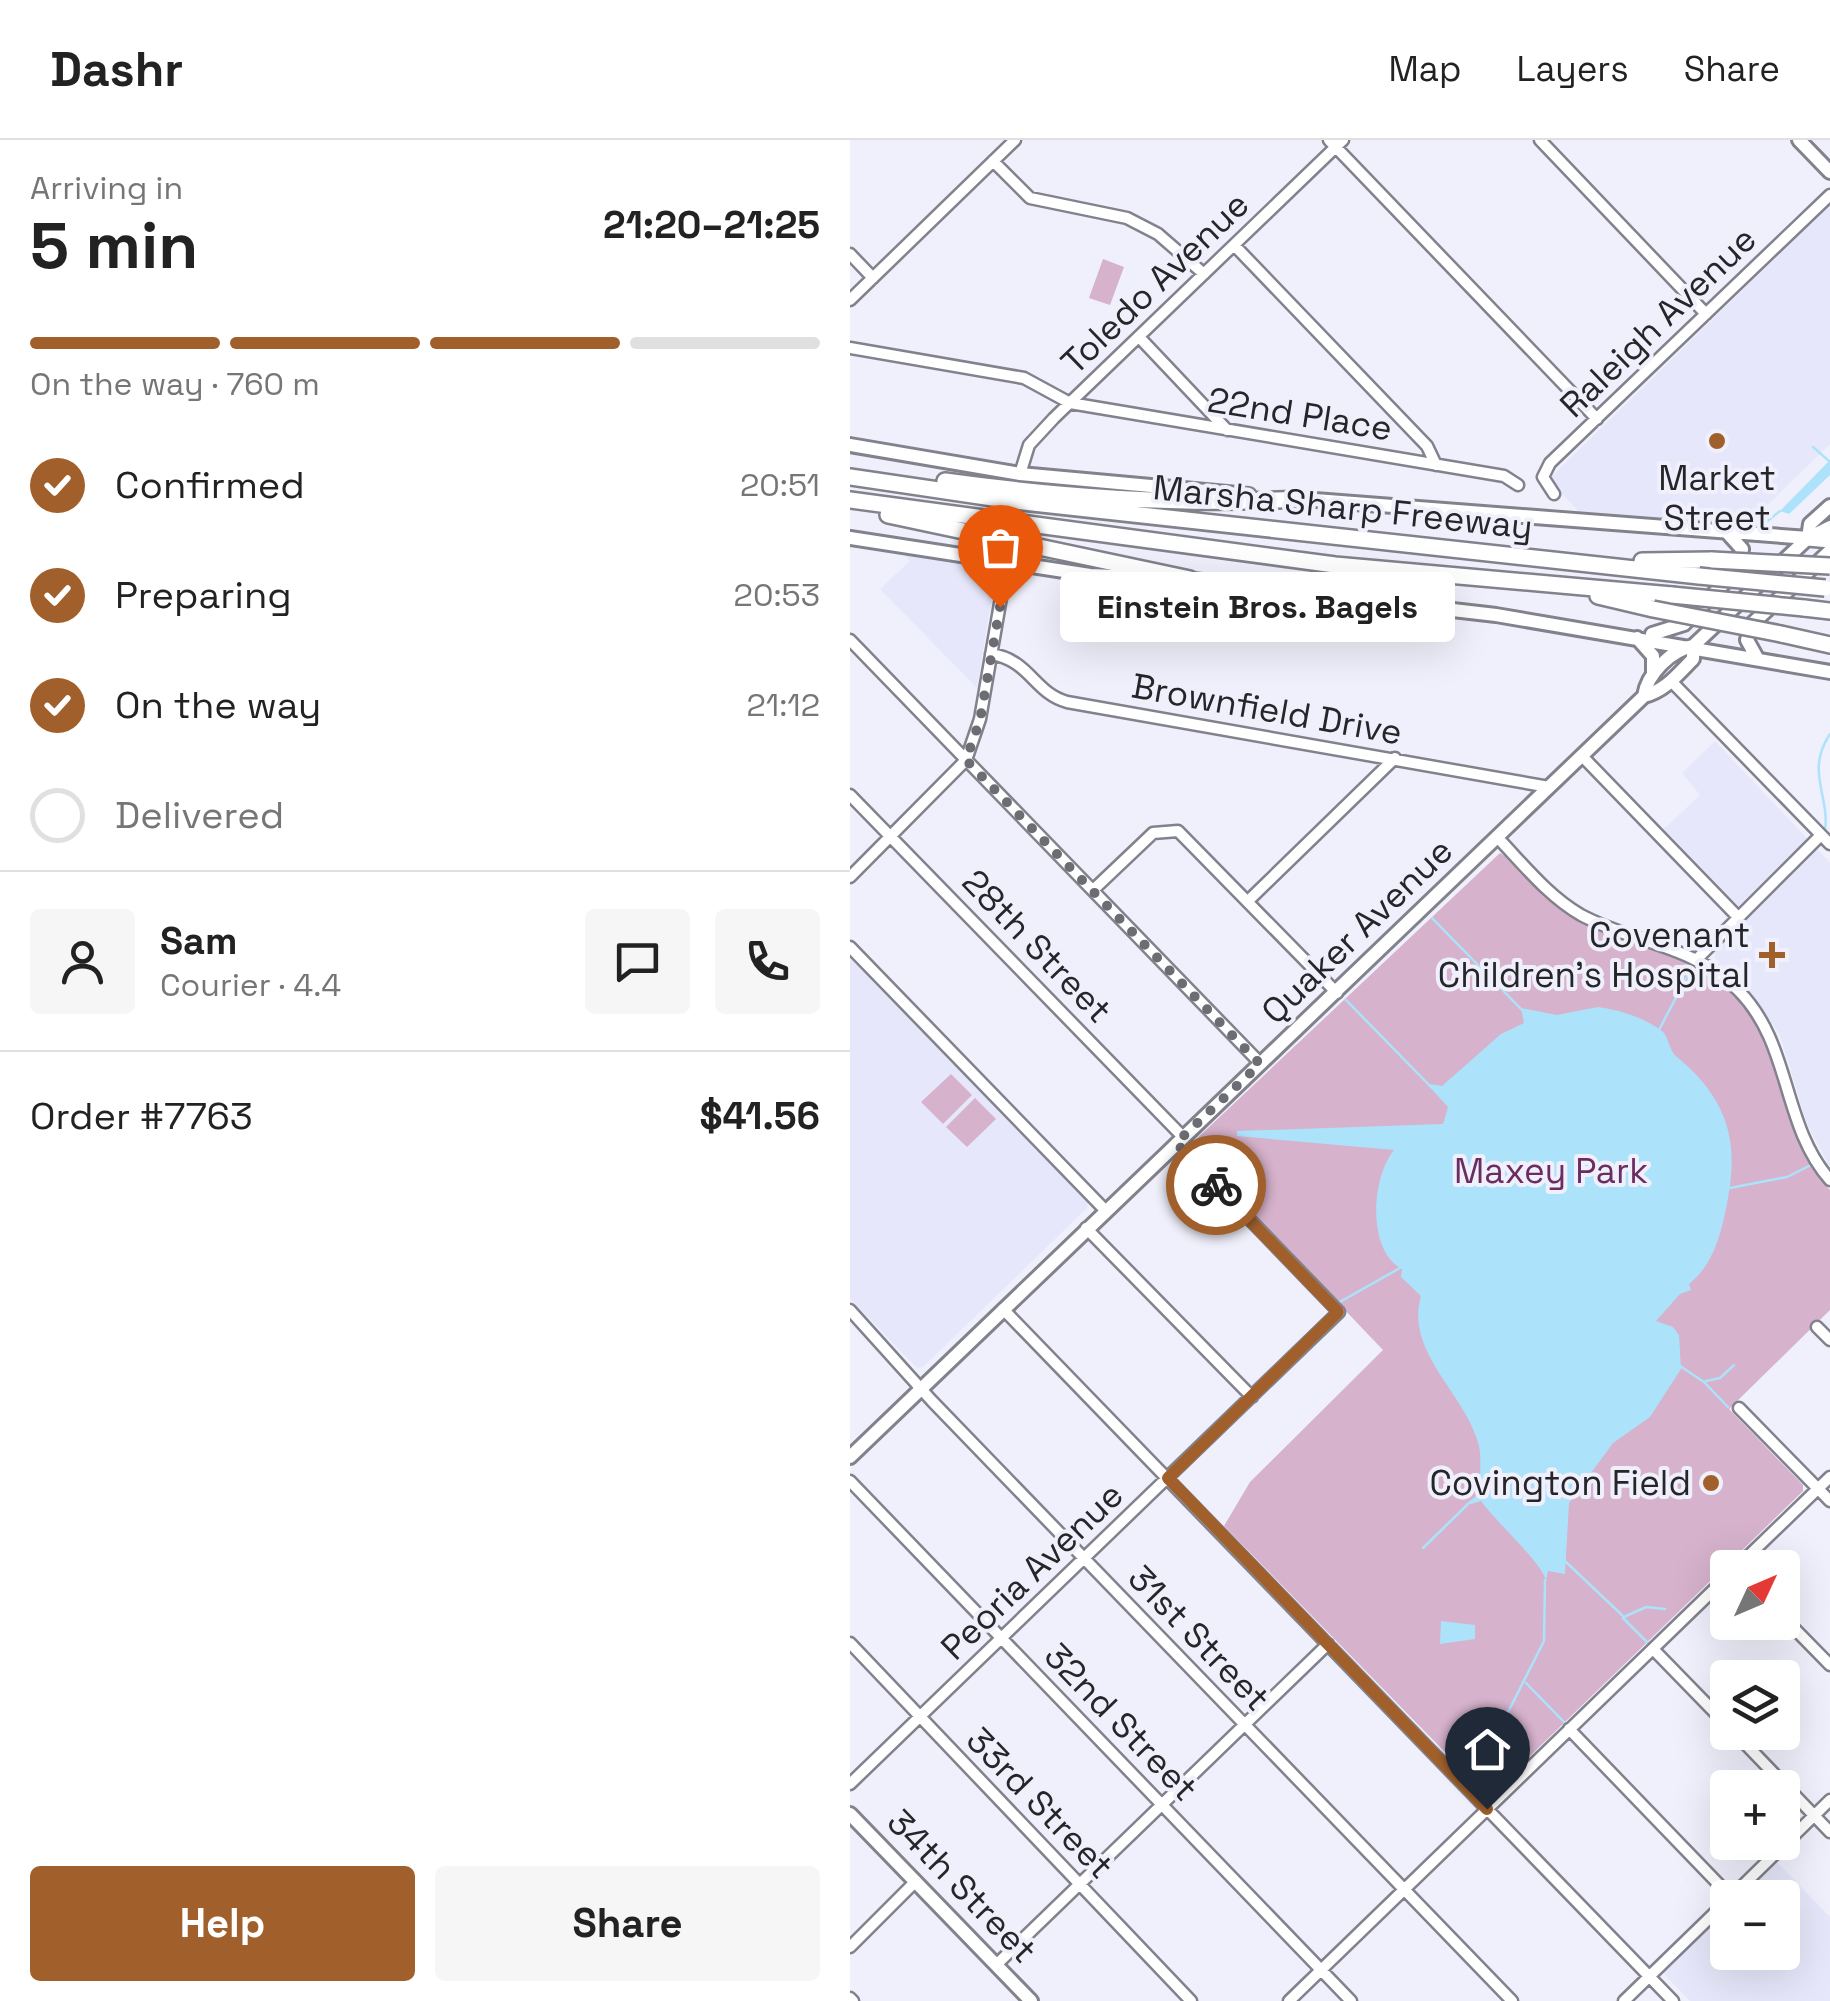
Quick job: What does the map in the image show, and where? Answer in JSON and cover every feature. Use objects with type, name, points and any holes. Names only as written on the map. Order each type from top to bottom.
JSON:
[{"type":"highway","points":[[856,478],[907,476],[1038,494],[1298,498]]},
{"type":"highway","name":"Marsha Sharp Freeway","points":[[856,478],[1032,504],[1827,588]]},
{"type":"highway","points":[[850,503],[1091,562],[1190,579]]},
{"type":"highway","name":"Marsha Sharp Freeway","points":[[850,503],[1335,565],[1830,611]]},
{"type":"highway","points":[[1808,538],[1830,540]]},
{"type":"highway","points":[[1593,562],[1712,560],[1830,566]]},
{"type":"highway","points":[[1536,582],[1830,645]]},
{"type":"main road","points":[[1800,140],[1830,172]]},
{"type":"main road","name":"Marsha Sharp Freeway","points":[[850,445],[1020,474],[1808,538]]},
{"type":"main road","name":"Quaker Avenue","points":[[1808,538],[1810,524],[1830,506]]},
{"type":"main road","name":"Quaker Avenue","points":[[1644,696],[1646,682],[1679,648],[1693,646],[1808,538],[1830,527]]},
{"type":"main road","points":[[1635,636],[1679,628],[1740,567],[1742,549],[1724,529]]},
{"type":"main road","points":[[850,538],[1090,574],[1190,579],[1425,605],[1635,636],[1830,672]]},
{"type":"main road","points":[[1758,658],[1747,644],[1752,624],[1830,551]]},
{"type":"main road","points":[[1635,636],[1653,656],[1653,674]]},
{"type":"main road","name":"Quaker Avenue","points":[[850,1457],[1644,696],[1658,692],[1671,681],[1693,659],[1693,646]]},
{"type":"main road","name":"34th Street","points":[[850,1814],[1031,2001]]},
{"type":"street","points":[[850,300],[1015,140]]},
{"type":"street","points":[[1540,140],[1706,314]]},
{"type":"street","points":[[1336,142],[1597,419]]},
{"type":"street","name":"Toledo Avenue","points":[[1020,474],[1029,445],[1336,142]]},
{"type":"street","points":[[993,161],[1030,198],[1126,218],[1158,234],[1204,274]]},
{"type":"street","name":"Raleigh Avenue","points":[[1554,494],[1544,482],[1544,470],[1830,195]]},
{"type":"street","points":[[1234,245],[1427,446],[1436,465]]},
{"type":"street","points":[[850,254],[872,278]]},
{"type":"street","points":[[1138,337],[1228,430]]},
{"type":"street","name":"22nd Place","points":[[850,348],[1024,378],[1070,403],[1504,476],[1518,485]]},
{"type":"street","points":[[850,877],[966,760],[980,720],[1008,563]]},
{"type":"street","points":[[850,640],[1260,1064]]},
{"type":"street","name":"Brownfield Drive","points":[[991,654],[1015,659],[1052,696],[1068,702],[1549,788]]},
{"type":"street","points":[[1671,681],[1830,844]]},
{"type":"street","points":[[1582,756],[1737,916]]},
{"type":"street","points":[[1248,900],[1394,758]]},
{"type":"street","name":"28th Street","points":[[850,795],[892,835],[1338,1312]]},
{"type":"street","points":[[1093,890],[1155,832],[1173,829],[1184,834],[1337,993]]},
{"type":"street","points":[[1698,958],[1821,835]]},
{"type":"street","points":[[1497,837],[1570,908],[1698,958],[1743,995],[1766,1026],[1783,1064],[1800,1129],[1830,1180]]},
{"type":"street","points":[[850,946],[1105,1210]]},
{"type":"street","points":[[1086,1228],[1252,1397]]},
{"type":"street","points":[[1003,1308],[1673,2001]]},
{"type":"street","name":"31st Street","points":[[850,1310],[1084,1559],[1512,2001]]},
{"type":"street","name":"Peoria Avenue","points":[[850,1784],[1338,1312]]},
{"type":"street","points":[[1817,1327],[1830,1340]]},
{"type":"street","points":[[1738,1408],[1830,1501]]},
{"type":"street","points":[[1754,1550],[1830,1476]]},
{"type":"street","name":"32nd Street","points":[[850,1481],[1352,2001]]},
{"type":"street","points":[[1290,2001],[1710,1593]]},
{"type":"street","points":[[1800,1635],[1830,1666]]},
{"type":"street","name":"33rd Street","points":[[850,1643],[1191,2001]]},
{"type":"street","points":[[996,1965],[1328,1644]]},
{"type":"street","points":[[1653,1648],[1710,1707]]},
{"type":"street","points":[[1570,1730],[1713,1880]]},
{"type":"street","points":[[1751,1750],[1830,1832]]},
{"type":"street","points":[[1748,1880],[1830,1800]]},
{"type":"street","points":[[850,1946],[916,1881]]},
{"type":"street","points":[[1624,2001],[1710,1918]]},
{"type":"shaded area","points":[[1830,205],[1830,444],[1756,516],[1734,515],[1724,524],[1581,514],[1552,483],[1552,476]]},
{"type":"shaded area","points":[[900,549],[917,556],[990,565],[996,570],[977,688],[880,589],[910,561]]},
{"type":"shaded area","name":"Covenant Children’s Hospital","points":[[1715,741],[1830,863],[1830,1167],[1807,1124],[1780,1035],[1747,987],[1715,959],[1715,951],[1749,917],[1664,829],[1700,795],[1682,773]]},
{"type":"shaded area","points":[[850,958],[1088,1202],[1087,1208],[923,1367],[917,1368],[850,1299]]},
{"type":"shaded area","points":[[1777,1862],[1794,1880],[1758,1880]]},
{"type":"shaded area","points":[[1800,1886],[1830,1917],[1830,2001],[1690,2001],[1663,1973],[1710,1927],[1710,1970],[1800,1970]]},
{"type":"green space","points":[[1103,259],[1124,267],[1110,305],[1089,298]]},
{"type":"green space","name":"Maxey Park","points":[[1500,853],[1574,919],[1679,956],[1708,974],[1746,1010],[1768,1045],[1803,1149],[1830,1190],[1830,1310],[1729,1409],[1803,1485],[1803,1491],[1742,1550],[1710,1550],[1710,1581],[1496,1789],[1481,1789],[1224,1526],[1250,1482],[1383,1350],[1192,1150],[1191,1144]]},
{"type":"green space","points":[[951,1074],[972,1095],[943,1124],[921,1102]]},
{"type":"green space","points":[[975,1098],[996,1119],[967,1147],[946,1127]]},
{"type":"water","points":[[1830,460],[1830,475],[1789,514],[1780,511]]},
{"type":"water","points":[[1598,1007],[1639,1018],[1664,1034],[1674,1054],[1697,1075],[1722,1112],[1731,1151],[1731,1172],[1724,1218],[1712,1254],[1689,1284],[1691,1290],[1680,1294],[1656,1321],[1673,1327],[1679,1335],[1681,1369],[1650,1417],[1613,1443],[1569,1503],[1565,1574],[1548,1571],[1546,1581],[1537,1564],[1481,1501],[1466,1504],[1480,1493],[1479,1446],[1421,1336],[1421,1296],[1401,1277],[1402,1269],[1391,1260],[1378,1231],[1377,1195],[1386,1162],[1394,1150],[1237,1136],[1237,1131],[1443,1124],[1448,1107],[1425,1082],[1430,1087],[1429,1084],[1442,1086],[1501,1034],[1524,1023],[1521,1008],[1557,1015]]},
{"type":"water","points":[[1441,1621],[1475,1625],[1475,1639],[1440,1644]]},
{"type":"waterway","points":[[1813,447],[1829,461]]},
{"type":"waterway","points":[[1728,517],[1736,523],[1765,523],[1780,511]]},
{"type":"waterway","points":[[1825,830],[1819,760],[1830,734]]},
{"type":"waterway","points":[[1432,918],[1524,1012]]},
{"type":"waterway","points":[[1659,1030],[1694,963]]},
{"type":"waterway","points":[[1346,1000],[1431,1087]]},
{"type":"waterway","points":[[1730,1188],[1787,1177],[1809,1166]]},
{"type":"waterway","points":[[1338,1303],[1400,1268]]},
{"type":"waterway","points":[[1706,1381],[1720,1378],[1734,1365]]},
{"type":"waterway","points":[[1680,1366],[1704,1382],[1728,1407]]},
{"type":"waterway","points":[[1423,1548],[1467,1505]]},
{"type":"waterway","points":[[1566,1562],[1624,1617],[1646,1607],[1665,1609]]},
{"type":"waterway","points":[[1488,1795],[1499,1730],[1544,1641],[1545,1580]]},
{"type":"waterway","points":[[1623,1618],[1648,1643]]},
{"type":"waterway","points":[[1526,1683],[1565,1723]]},
{"type":"waterway","points":[[1468,1717],[1505,1716]]},
{"type":"way so far","points":[[1000,607],[980,720],[966,760],[1260,1064],[1176,1143],[1216,1185]]},
{"type":"place","name":"Market Street","points":[[1717,441]]},
{"type":"place","name":"Einstein Bros. Bagels","points":[[1000,607]]},
{"type":"place","name":"Covenant Children’s Hospital","points":[[1772,955]]},
{"type":"place","name":"Covington Field","points":[[1711,1483]]},
{"type":"route","points":[[1216,1185],[1338,1312],[1168,1478],[1487,1809]]}]
